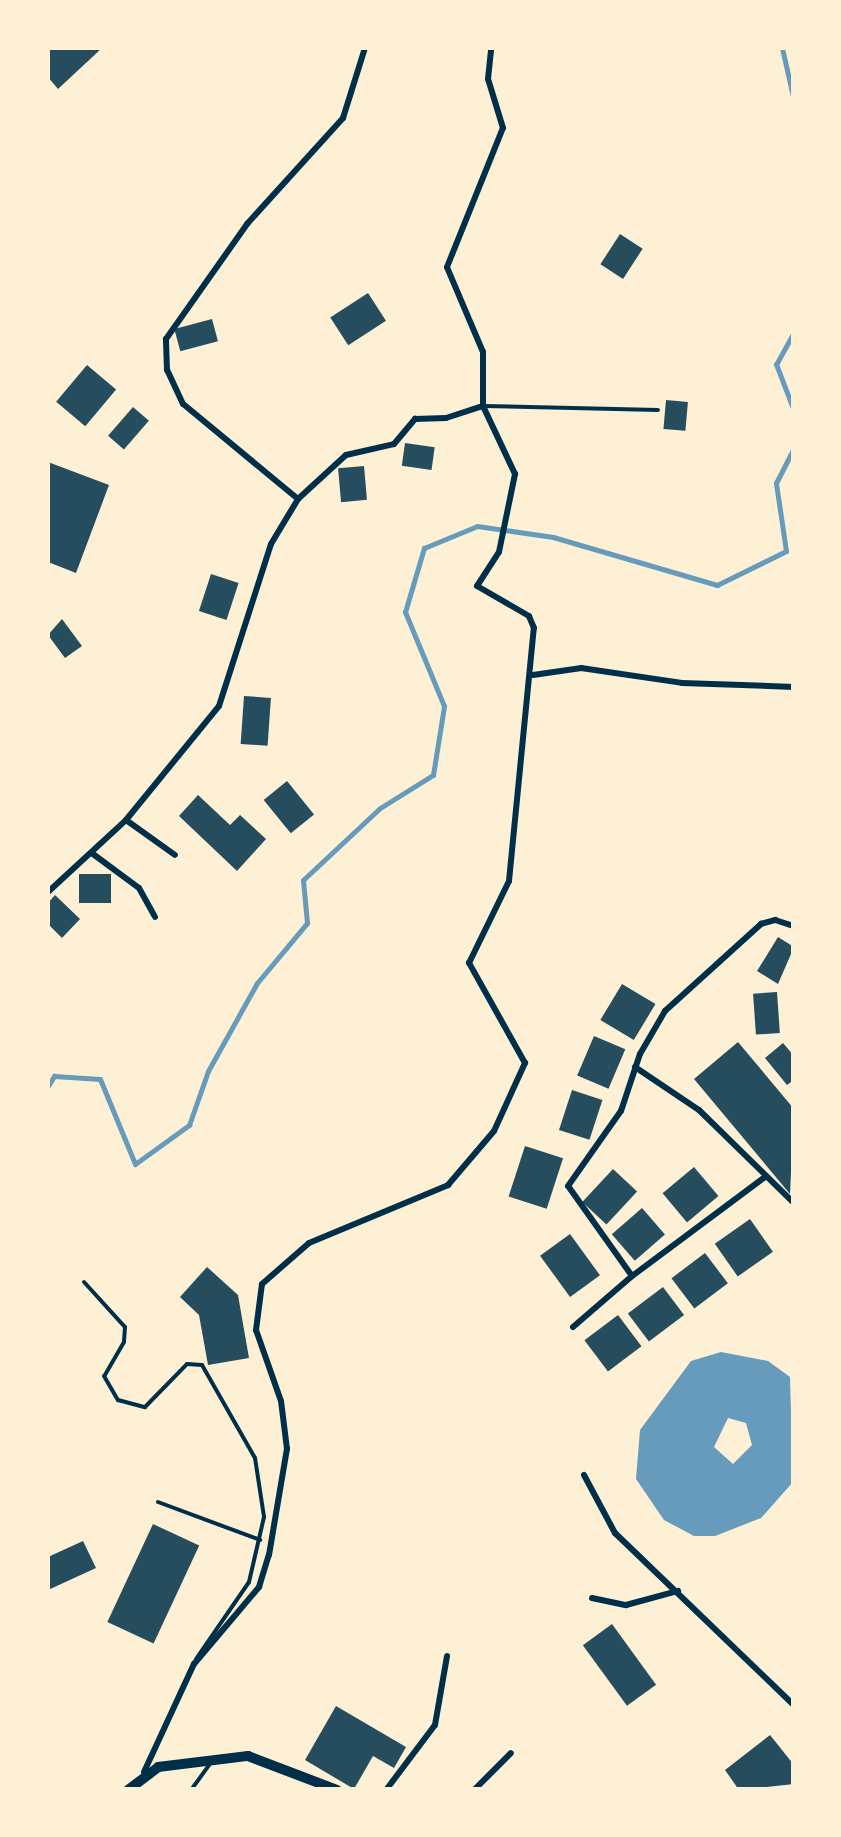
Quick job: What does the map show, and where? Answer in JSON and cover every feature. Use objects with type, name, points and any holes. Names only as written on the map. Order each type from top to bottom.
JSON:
[{"type":"main road","points":[[128,1790],[144,1772],[214,1757],[263,1758],[337,1790]]},
{"type":"street","points":[[298,499],[183,404],[167,370],[166,339],[247,224],[343,118],[365,48]]},
{"type":"street","points":[[144,1772],[194,1664],[259,1587],[284,1489],[285,1421],[256,1324],[262,1284],[309,1243],[448,1184],[494,1131],[526,1063],[469,962],[510,881],[532,675],[532,620],[478,586],[499,552],[516,474],[483,406],[483,352],[447,262],[502,128],[488,79],[491,48]]},
{"type":"street","points":[[48,892],[94,854],[126,820],[225,695],[272,544],[298,499],[346,455],[394,444],[416,419],[446,418],[483,406]]},
{"type":"street","points":[[532,675],[572,668],[696,684],[794,687]]},
{"type":"street","points":[[126,820],[175,855]]},
{"type":"street","points":[[94,854],[139,888],[155,917]]},
{"type":"street","points":[[632,1276],[568,1186],[621,1111],[636,1067],[664,1011],[767,921],[794,926]]},
{"type":"street","points":[[636,1067],[699,1110],[794,1204]]},
{"type":"street","points":[[573,1327],[632,1276],[765,1177]]},
{"type":"street","points":[[584,1475],[615,1533],[680,1591],[794,1706]]},
{"type":"street","points":[[592,1598],[626,1604],[680,1591]]},
{"type":"street","points":[[386,1790],[435,1725],[447,1656]]},
{"type":"street","points":[[474,1790],[512,1753]]},
{"type":"lane","points":[[483,406],[658,410]]},
{"type":"lane","points":[[84,1282],[125,1326],[124,1342],[104,1376],[125,1406],[148,1405],[187,1364],[202,1365],[215,1379],[256,1458],[264,1504],[260,1540],[246,1589],[208,1634],[194,1664]]},
{"type":"lane","points":[[158,1502],[260,1540]]},
{"type":"lane","points":[[191,1790],[214,1757]]},
{"type":"water","points":[[721,1352],[768,1361],[790,1377],[793,1482],[761,1518],[715,1536],[694,1536],[664,1520],[636,1479],[640,1430],[691,1361]],"holes":[[[728,1418],[746,1423],[752,1445],[733,1464],[714,1447]]]},
{"type":"building","points":[[48,48],[102,48],[58,89],[48,77]]},
{"type":"building","points":[[620,234],[643,249],[623,279],[600,264]]},
{"type":"building","points":[[368,293],[386,321],[348,345],[330,318]]},
{"type":"building","points":[[212,319],[218,341],[180,351],[174,329]]},
{"type":"building","points":[[87,365],[116,389],[85,426],[56,402]]},
{"type":"building","points":[[666,400],[688,402],[685,431],[663,429]]},
{"type":"building","points":[[133,407],[149,421],[124,449],[108,436]]},
{"type":"building","points":[[405,443],[435,447],[432,470],[402,466]]},
{"type":"building","points":[[48,462],[109,485],[76,573],[48,562]]},
{"type":"building","points":[[364,466],[367,500],[341,502],[338,468]]},
{"type":"building","points":[[211,574],[239,583],[227,620],[199,611]]},
{"type":"building","points":[[62,619],[82,646],[65,658],[48,635]]},
{"type":"building","points":[[244,696],[271,698],[268,746],[241,744]]},
{"type":"building","points":[[287,781],[314,814],[291,833],[264,800]]},
{"type":"building","points":[[198,795],[230,825],[240,815],[266,839],[237,871],[179,816]]},
{"type":"building","points":[[79,874],[111,874],[111,903],[79,903]]},
{"type":"building","points":[[55,895],[80,919],[62,938],[48,924],[48,903]]},
{"type":"building","points":[[778,937],[794,947],[778,984],[757,971]]},
{"type":"building","points":[[622,984],[655,1004],[634,1040],[600,1020]]},
{"type":"building","points":[[777,992],[780,1033],[756,1035],[753,994]]},
{"type":"building","points":[[594,1036],[625,1049],[608,1089],[577,1076]]},
{"type":"building","points":[[738,1042],[794,1109],[790,1194],[694,1079]]},
{"type":"building","points":[[783,1043],[794,1056],[794,1080],[787,1085],[765,1058]]},
{"type":"building","points":[[572,1090],[602,1100],[589,1140],[559,1130]]},
{"type":"building","points":[[525,1146],[563,1158],[547,1209],[509,1196]]},
{"type":"building","points":[[694,1167],[718,1196],[687,1222],[663,1193]]},
{"type":"building","points":[[613,1169],[637,1192],[606,1224],[582,1202]]},
{"type":"building","points":[[642,1208],[665,1234],[635,1261],[612,1234]]},
{"type":"building","points":[[750,1219],[773,1252],[738,1276],[715,1244]]},
{"type":"building","points":[[570,1234],[600,1275],[570,1297],[540,1256]]},
{"type":"building","points":[[705,1253],[728,1283],[694,1309],[671,1278]]},
{"type":"building","points":[[207,1267],[238,1295],[249,1358],[208,1365],[199,1315],[180,1297]]},
{"type":"building","points":[[663,1287],[684,1315],[649,1341],[628,1313]]},
{"type":"building","points":[[618,1315],[641,1346],[608,1371],[584,1340]]},
{"type":"building","points":[[153,1524],[199,1546],[154,1643],[107,1622]]},
{"type":"building","points":[[83,1541],[96,1568],[48,1590],[48,1557]]},
{"type":"building","points":[[612,1624],[656,1685],[627,1706],[583,1645]]},
{"type":"building","points":[[336,1706],[406,1747],[394,1768],[373,1756],[354,1789],[305,1760]]},
{"type":"building","points":[[770,1735],[794,1765],[794,1784],[739,1790],[725,1770]]},
{"type":"waterway","points":[[782,48],[794,101]]},
{"type":"waterway","points":[[794,332],[776,364],[794,411]]},
{"type":"waterway","points":[[48,1086],[54,1076],[100,1079],[135,1164],[189,1125],[208,1071],[257,983],[307,923],[303,880],[380,808],[433,775],[444,706],[405,612],[424,548],[477,526],[553,537],[717,585],[786,551],[776,483],[794,448]]}]
